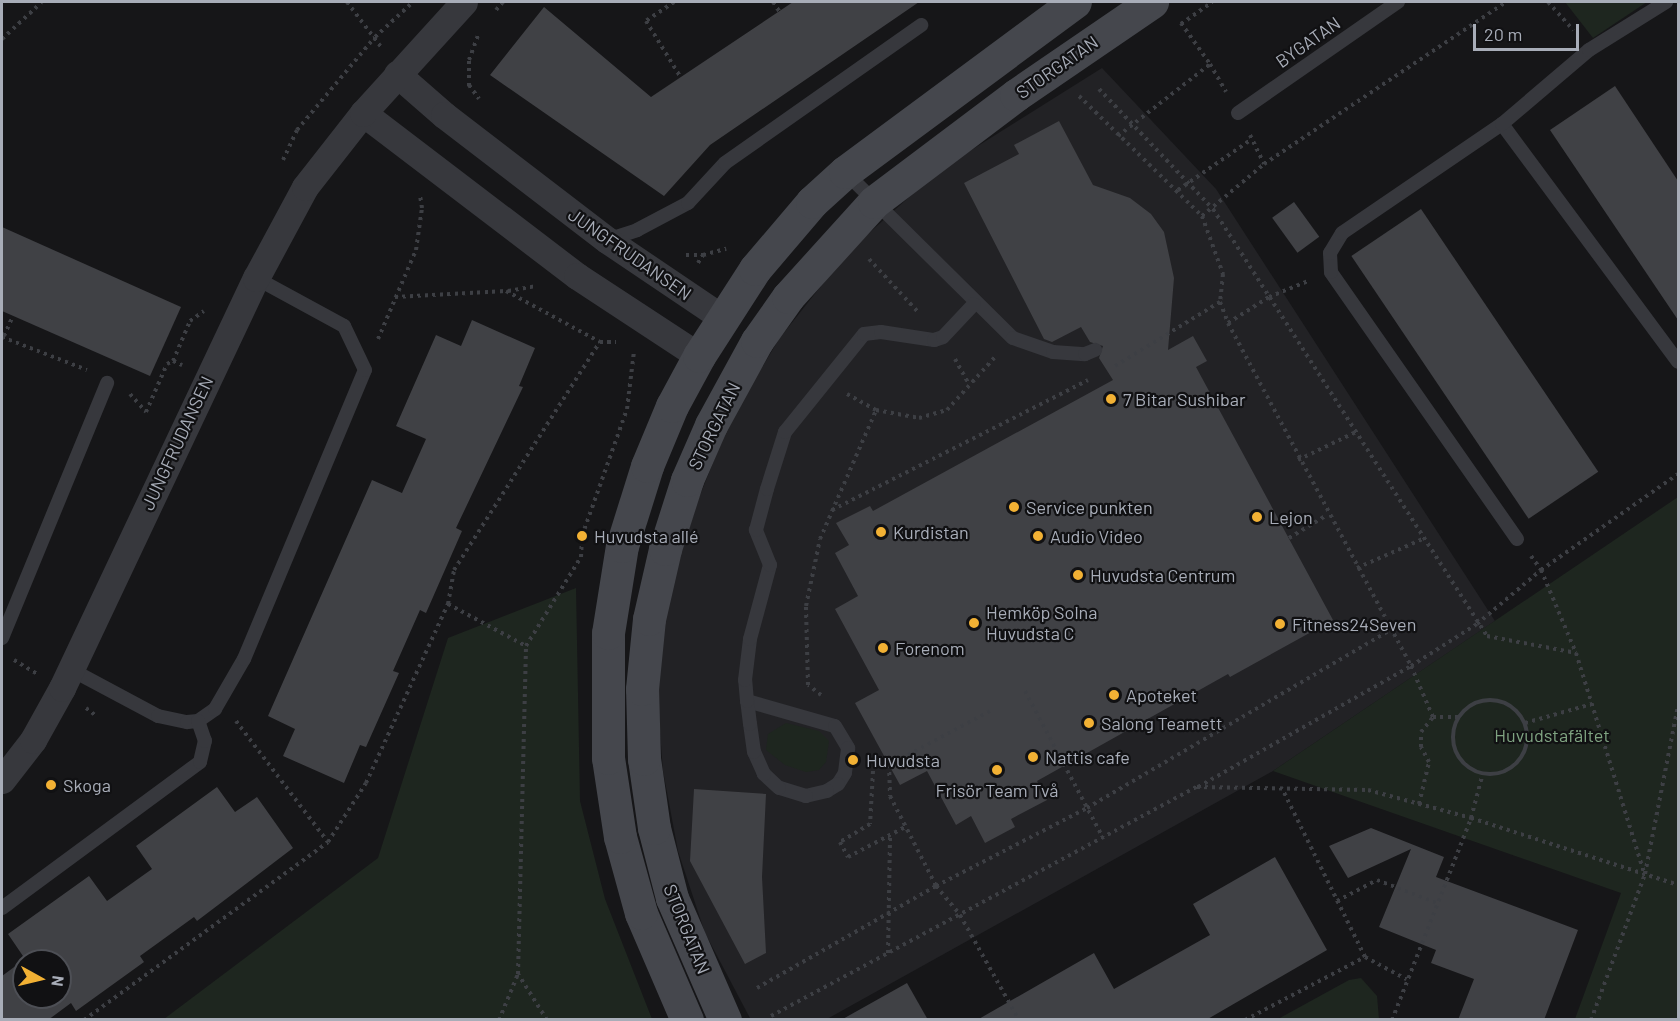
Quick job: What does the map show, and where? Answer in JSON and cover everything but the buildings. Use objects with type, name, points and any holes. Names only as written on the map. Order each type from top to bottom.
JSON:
[{"type":"street","name":"JUNGFRUDANSEN","points":[[2,780],[33,740],[70,669],[256,278],[305,187],[363,113],[464,2]]},
{"type":"street","name":"STORGATAN","points":[[687,1020],[641,913],[620,837],[608,758],[605,696],[608,633],[622,546],[672,406],[699,356],[755,269],[812,202],[845,172],[1075,2]]},
{"type":"street","name":"STORGATAN","points":[[725,1020],[672,898],[662,858],[644,759],[642,689],[649,619],[665,549],[691,471],[757,341],[788,297],[874,202],[1016,95],[1145,4]]},
{"type":"street","name":"JUNGFRUDANSEN","points":[[397,74],[444,115],[607,240],[724,319]]},
{"type":"street","points":[[363,113],[577,276],[736,379]]},
{"type":"street","points":[[724,319],[757,341]]},
{"type":"lane","name":"BYGATAN","points":[[1238,113],[1398,2]]},
{"type":"lane","points":[[1518,539],[1331,272],[1330,254],[1342,233],[1502,124],[1589,50],[1666,2]]},
{"type":"lane","points":[[607,240],[637,230],[688,203],[725,163],[921,26]]},
{"type":"lane","points":[[1502,124],[1678,362]]},
{"type":"lane","points":[[845,172],[974,304],[1013,338],[1053,352],[1085,354],[1095,350]]},
{"type":"lane","points":[[70,669],[158,716],[198,721],[221,700],[244,659],[365,370],[344,326],[256,278]]},
{"type":"lane","points":[[747,701],[835,726],[848,748],[845,773],[838,784],[827,791],[806,796],[779,788],[764,774],[754,752],[747,701],[750,639],[770,564],[756,530],[785,432],[823,381],[864,334],[881,332],[934,340],[942,337],[974,304]]},
{"type":"lane","points":[[2,638],[107,383]]},
{"type":"lane","points":[[2,908],[200,762],[206,741],[198,721]]},
{"type":"path","points":[[2,39],[42,2]]},
{"type":"path","points":[[347,2],[397,74]]},
{"type":"path","points":[[674,2],[646,21],[681,78]]},
{"type":"path","points":[[773,2],[779,11]]},
{"type":"path","points":[[1212,2],[1181,23],[1210,64],[1264,164]]},
{"type":"path","points":[[1202,216],[1264,164],[1506,2]]},
{"type":"path","points":[[1548,2],[1589,50]]},
{"type":"path","points":[[1118,136],[1131,123],[1210,64]]},
{"type":"path","points":[[1099,89],[1213,209],[1425,538],[1477,624],[1487,636],[1576,653]]},
{"type":"path","points":[[1079,96],[1118,136],[1178,190],[1202,216],[1223,274],[1220,302],[1228,323],[1298,460],[1411,666],[1433,717]]},
{"type":"path","points":[[1178,190],[1252,139]]},
{"type":"path","points":[[703,255],[727,248]]},
{"type":"path","points":[[1228,323],[1269,297],[1331,272]]},
{"type":"path","points":[[395,297],[506,291],[544,285]]},
{"type":"path","points":[[499,1020],[518,974],[526,646],[581,557],[582,536],[627,409],[635,366],[634,348],[612,341],[600,342],[506,291]]},
{"type":"path","points":[[1107,370],[1220,302]]},
{"type":"path","points":[[13,316],[3,336],[84,369],[135,396],[146,412],[167,364],[173,361],[190,321],[210,307]]},
{"type":"path","points":[[823,381],[876,410],[919,418],[947,410],[1013,338]]},
{"type":"path","points":[[84,1020],[328,843],[366,783],[448,604],[454,570],[600,342]]},
{"type":"path","points":[[173,361],[184,366]]},
{"type":"path","points":[[832,511],[1096,376]]},
{"type":"path","points":[[830,702],[808,685],[806,606],[820,539],[876,410]]},
{"type":"path","points":[[1298,460],[1356,432]]},
{"type":"path","points":[[771,1017],[1197,788],[1411,666],[1477,624],[1541,570],[1678,474]]},
{"type":"path","points":[[1289,538],[1327,514]]},
{"type":"path","points":[[1357,568],[1425,538]]},
{"type":"path","points":[[1518,539],[1541,570],[1576,653],[1645,874]]},
{"type":"path","points":[[448,604],[526,646]]},
{"type":"path","points":[[758,988],[936,886],[1087,808],[1390,630]]},
{"type":"path","points":[[1025,691],[1103,838]]},
{"type":"path","points":[[1489,699],[1511,705],[1525,723],[1527,746],[1515,765],[1495,774],[1483,774],[1462,761],[1456,750],[1454,726],[1459,717],[1468,707],[1489,699]]},
{"type":"path","points":[[221,700],[328,843]]},
{"type":"path","points":[[1525,723],[1592,704]]},
{"type":"path","points":[[1591,1020],[1645,874],[1678,706]]},
{"type":"path","points":[[990,711],[889,765],[890,796],[936,886],[960,915],[1019,1020]]},
{"type":"path","points":[[1433,717],[1459,717]]},
{"type":"path","points":[[1419,804],[1429,762],[1422,747],[1421,732],[1433,717]]},
{"type":"path","points":[[871,765],[870,824],[840,842],[848,857],[907,826]]},
{"type":"path","points":[[1392,1020],[1471,818],[1483,774]]},
{"type":"path","points":[[1197,788],[1368,790],[1471,818],[1678,885]]},
{"type":"path","points":[[1282,788],[1365,957],[1407,979]]},
{"type":"path","points":[[888,954],[890,834]]},
{"type":"path","points":[[1337,901],[1377,880],[1437,903]]},
{"type":"path","points":[[1245,1020],[1365,957]]},
{"type":"path","points":[[518,974],[547,1020]]},
{"type":"shaded area","points":[[1102,68],[1216,189],[1495,621],[1273,771],[827,1019],[751,1020],[705,933],[678,851],[663,771],[658,705],[663,613],[698,500],[730,421],[779,339],[848,252],[938,171]]},
{"type":"green space","points":[[1565,2],[1647,2],[1593,38]]},
{"type":"green space","name":"Huvudstafältet","points":[[1678,497],[1678,1019],[1575,1019],[1621,893],[1273,771]]},
{"type":"green space","points":[[576,588],[580,801],[605,899],[652,1019],[164,1019],[378,858],[448,638]]},
{"type":"green space","points":[[786,723],[819,731],[829,741],[826,762],[819,770],[806,772],[785,765],[766,750],[768,734]]},
{"type":"green space","points":[[1361,978],[1377,996],[1379,1019],[1278,1019],[1349,980]]},
{"type":"place","name":"7 Bitar Sushibar","points":[[1111,399]]},
{"type":"place","name":"Service punkten","points":[[1014,507]]},
{"type":"place","name":"Lejon","points":[[1257,517]]},
{"type":"place","name":"Kurdistan","points":[[881,532]]},
{"type":"place","name":"Huvudsta allé","points":[[582,536]]},
{"type":"place","name":"Audio Video","points":[[1038,536]]},
{"type":"place","name":"Huvudsta Centrum","points":[[1078,575]]},
{"type":"place","name":"Hemköp Solna Huvudsta C","points":[[974,623]]},
{"type":"place","name":"Fitness24Seven","points":[[1280,624]]},
{"type":"place","name":"Forenom","points":[[883,648]]},
{"type":"place","name":"Apoteket","points":[[1114,695]]},
{"type":"place","name":"Salong Teamett","points":[[1089,723]]},
{"type":"place","name":"Nattis cafe","points":[[1033,757]]},
{"type":"place","name":"Huvudsta","points":[[853,760]]},
{"type":"place","name":"Frisör Team Två","points":[[997,770]]},
{"type":"place","name":"Skoga","points":[[51,785]]}]
